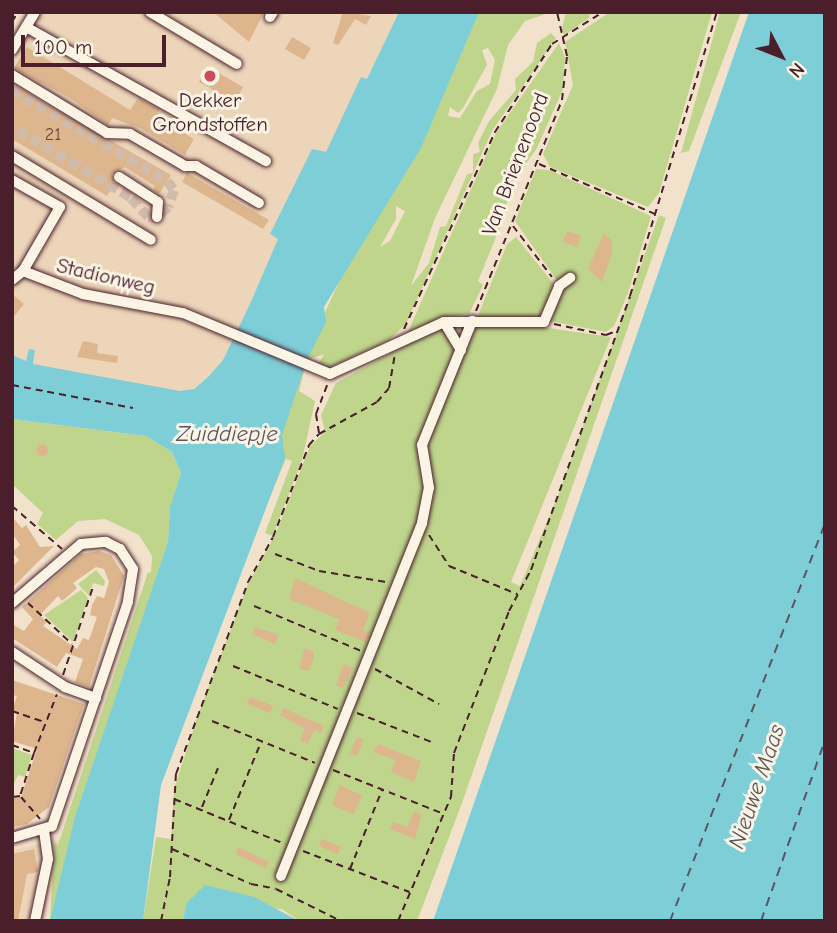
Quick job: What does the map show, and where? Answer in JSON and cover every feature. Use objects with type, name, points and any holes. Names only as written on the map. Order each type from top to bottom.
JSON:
[{"type":"street","points":[[12,50],[35,12]]},
{"type":"street","points":[[150,12],[237,65]]},
{"type":"street","points":[[26,27],[266,162]]},
{"type":"street","points":[[12,75],[107,133],[130,134],[185,166],[196,166],[259,203]]},
{"type":"street","points":[[12,156],[151,240]]},
{"type":"street","points":[[118,177],[158,202],[157,217]]},
{"type":"street","points":[[12,180],[53,203],[63,187]]},
{"type":"street","name":"Stadionweg","points":[[53,203],[60,207],[23,271],[83,294],[183,313],[222,332],[330,374]]},
{"type":"street","points":[[12,280],[23,271]]},
{"type":"street","points":[[330,374],[444,322],[544,322],[559,286],[570,278]]},
{"type":"street","points":[[281,876],[422,523],[429,488],[422,445],[472,321]]},
{"type":"street","points":[[444,322],[461,350]]},
{"type":"street","points":[[12,603],[81,544],[106,542],[120,549],[133,569],[134,584],[52,826],[44,832],[12,838]]},
{"type":"street","points":[[12,652],[60,684],[96,698]]},
{"type":"street","points":[[35,921],[48,859],[44,832]]},
{"type":"path","points":[[12,22],[18,12]]},
{"type":"path","points":[[590,20],[591,12]]},
{"type":"path","points":[[161,921],[171,849],[174,788],[194,722],[248,582],[273,537],[309,445],[319,434],[377,402],[389,388],[393,337],[408,326],[495,132],[545,54],[560,39],[603,12]]},
{"type":"path","points":[[398,921],[451,797],[454,753],[518,594],[531,570],[615,331],[655,214],[717,12]]},
{"type":"path","name":"Van Brienenoord","points":[[472,321],[562,100],[567,56],[560,39],[557,13]]},
{"type":"path","points":[[538,164],[655,214]]},
{"type":"path","points":[[513,225],[559,286]]},
{"type":"path","points":[[544,322],[606,335],[615,331]]},
{"type":"path","points":[[319,434],[316,414],[330,374]]},
{"type":"path","points":[[12,385],[133,408]]},
{"type":"path","points":[[12,506],[67,554]]},
{"type":"path","points":[[422,523],[449,566],[518,594]]},
{"type":"path","points":[[275,554],[319,571],[398,583]]},
{"type":"path","points":[[20,796],[93,584]]},
{"type":"path","points":[[21,596],[73,644]]},
{"type":"path","points":[[254,606],[366,659],[439,704]]},
{"type":"path","points":[[233,666],[346,712],[362,714],[434,743]]},
{"type":"path","points":[[12,711],[44,722]]},
{"type":"path","points":[[229,820],[262,741]]},
{"type":"path","points":[[12,745],[34,753]]},
{"type":"path","points":[[201,808],[218,768]]},
{"type":"path","points":[[350,869],[382,789]]},
{"type":"path","points":[[20,796],[41,820],[44,832]]},
{"type":"path","points":[[12,797],[20,796]]},
{"type":"path","points":[[171,849],[251,884],[276,889],[343,921],[360,921]]},
{"type":"shaded area","points":[[42,12],[422,12],[243,347],[171,407],[12,388],[12,63]]},
{"type":"shaded area","points":[[59,840],[43,921],[12,921],[12,850]]},
{"type":"green space","points":[[478,12],[552,12],[525,21],[508,45],[497,89],[435,218],[411,286],[429,263],[440,227],[446,226],[467,174],[473,173],[473,154],[480,152],[478,143],[489,121],[516,90],[515,79],[533,62],[537,43],[551,33],[556,38],[492,131],[406,324],[389,340],[328,368],[318,365],[324,354],[307,360],[299,391],[315,401],[302,460],[273,536],[265,533],[292,461],[286,459],[238,572],[302,362],[358,241]],"holes":[[[488,48],[495,60],[490,84],[477,91],[460,118],[448,116],[450,107],[458,113],[463,108],[487,65],[482,50]],[[396,206],[405,211],[390,241],[380,247],[396,219]]]},
{"type":"green space","points":[[566,12],[590,12],[589,18],[565,35],[561,32]]},
{"type":"green space","points":[[610,12],[712,12],[659,193],[648,207],[550,167],[543,154],[573,85],[565,42]]},
{"type":"green space","points":[[720,12],[741,12],[689,151],[681,153]]},
{"type":"green space","points":[[559,43],[565,57],[563,89],[537,148],[512,183],[501,225],[478,281],[483,285],[469,314],[444,317],[407,334],[496,133]]},
{"type":"green space","points":[[536,169],[549,170],[651,216],[628,293],[614,326],[606,332],[549,321],[558,282],[515,221]]},
{"type":"green space","points":[[659,215],[666,218],[462,803],[417,921],[299,921],[282,909],[186,904],[183,921],[143,921],[156,837],[171,839],[174,789],[199,712],[248,584],[276,533],[310,446],[325,432],[321,415],[336,383],[432,331],[441,330],[450,338],[455,352],[418,449],[428,515],[424,447],[474,324],[520,324],[611,337],[511,582],[520,586],[557,498]]},
{"type":"green space","points":[[516,237],[556,287],[541,319],[477,318],[507,244]]},
{"type":"green space","points":[[12,419],[146,436],[172,452],[181,473],[170,508],[168,542],[50,921],[54,844],[58,845],[148,572],[151,573],[152,556],[139,535],[105,519],[78,521],[56,540],[37,524],[43,513],[12,484]]},
{"type":"green space","points":[[96,570],[105,581],[104,586],[93,583],[89,596],[78,584]]},
{"type":"green space","points":[[81,590],[88,598],[73,642],[44,615]]},
{"type":"green space","points":[[12,748],[32,755],[25,777],[18,775],[12,788]]},
{"type":"water","name":"Zuiddiepje","points":[[399,12],[479,12],[421,148],[324,307],[326,322],[307,360],[282,435],[285,458],[161,785],[143,921],[50,921],[75,817],[168,542],[170,507],[181,473],[172,452],[146,436],[12,419],[12,355],[26,361],[29,349],[35,350],[33,364],[180,391],[194,389],[209,376],[223,360],[250,304],[278,239],[270,234],[312,149],[326,152],[361,77],[367,79]]},
{"type":"water","name":"Nieuwe Maas","points":[[749,12],[825,12],[825,921],[433,921]]},
{"type":"water","points":[[205,885],[254,897],[299,921],[183,921],[186,904]]},
{"type":"building","points":[[213,12],[264,12],[249,42]]},
{"type":"building","points":[[343,12],[371,16],[366,25],[355,19],[338,45],[333,43]]},
{"type":"building","points":[[292,37],[311,48],[304,60],[285,49]]},
{"type":"building","points":[[27,47],[130,110],[138,98],[160,110],[158,113],[174,123],[172,126],[194,139],[185,155],[140,128],[112,118],[108,125],[70,98],[14,68]]},
{"type":"building","points":[[208,67],[243,87],[235,102],[199,82]]},
{"type":"building","points":[[12,84],[171,175],[159,194],[153,190],[155,186],[125,167],[112,174],[115,183],[107,196],[12,139]]},
{"type":"building","points":[[187,173],[269,220],[263,229],[182,182]]},
{"type":"building","points":[[567,231],[581,236],[577,247],[563,242]]},
{"type":"building","points":[[604,233],[612,241],[612,253],[602,282],[588,269]]},
{"type":"building","points":[[12,294],[24,304],[12,319]]},
{"type":"building","points":[[83,341],[98,344],[97,353],[118,356],[117,363],[77,357]]},
{"type":"building","points":[[42,444],[48,450],[42,456],[36,450]]},
{"type":"building","points":[[12,517],[22,528],[26,525],[40,547],[54,546],[12,588],[12,567],[19,560],[12,552],[20,545],[12,533]]},
{"type":"building","points":[[99,551],[111,555],[124,576],[89,687],[75,682],[83,659],[66,653],[57,667],[12,638],[12,624],[24,631],[33,619],[22,607],[81,554]],"holes":[[[96,567],[104,569],[109,582],[104,598],[97,596],[92,605],[90,615],[97,617],[89,640],[83,638],[77,649],[43,626],[47,622],[40,615],[58,596],[62,601],[77,588],[73,583]]]},
{"type":"building","points":[[295,578],[370,613],[363,630],[370,633],[366,642],[335,630],[339,619],[289,599]]},
{"type":"building","points":[[255,627],[279,635],[275,644],[252,634]]},
{"type":"building","points":[[305,648],[313,651],[314,658],[308,671],[299,668]]},
{"type":"building","points":[[344,664],[353,668],[343,688],[336,685]]},
{"type":"building","points":[[12,680],[84,704],[49,807],[27,824],[13,827],[12,798],[21,797],[37,749],[12,741],[17,712],[12,710],[17,696],[12,695]]},
{"type":"building","points":[[250,697],[273,706],[270,713],[247,704]]},
{"type":"building","points":[[283,708],[324,726],[321,733],[314,730],[308,744],[300,740],[305,729],[280,715]]},
{"type":"building","points":[[357,737],[364,740],[357,756],[350,753]]},
{"type":"building","points":[[378,744],[421,761],[414,782],[391,772],[396,760],[373,752]]},
{"type":"building","points":[[340,785],[362,796],[354,814],[332,805]]},
{"type":"building","points":[[414,811],[422,814],[415,839],[390,829],[393,822],[407,827]]},
{"type":"building","points":[[322,839],[341,847],[338,854],[319,846]]},
{"type":"building","points":[[239,847],[269,862],[266,868],[235,854]]},
{"type":"building","points":[[34,849],[38,872],[27,874],[18,921],[12,921],[12,854]]},
{"type":"ferry route","points":[[670,921],[825,524]]},
{"type":"ferry route","points":[[761,921],[825,740]]},
{"type":"tunnel","points":[[12,90],[167,181],[174,190],[168,207],[157,217],[148,217],[130,197],[12,127]]},
{"type":"place","name":"Dekker Grondstoffen","points":[[210,76]]}]
